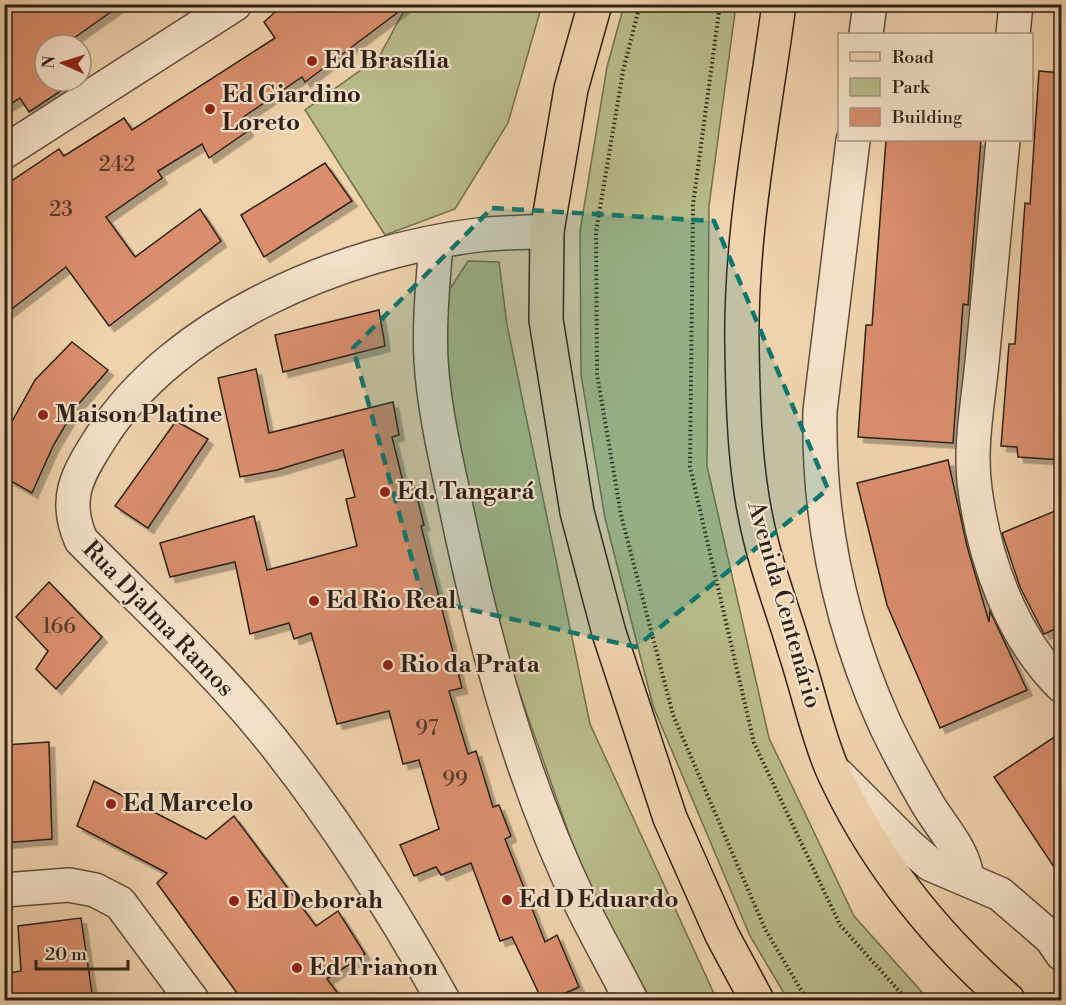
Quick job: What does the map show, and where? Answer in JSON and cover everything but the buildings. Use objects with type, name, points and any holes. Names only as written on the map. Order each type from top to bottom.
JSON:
[{"type":"main road","points":[[595,4],[571,89],[547,231],[546,321],[577,512],[606,622],[670,818],[722,935],[757,1000]]},
{"type":"main road","name":"Avenida Centenário","points":[[779,4],[747,230],[744,286],[742,347],[749,475],[761,543],[833,770],[881,858],[963,961],[1008,1000]]},
{"type":"street","points":[[4,152],[235,4]]},
{"type":"street","points":[[866,33],[870,4]]},
{"type":"street","points":[[1013,33],[1016,4]]},
{"type":"street","points":[[854,141],[820,411],[819,453],[823,508],[832,562],[855,648],[885,723],[927,803],[966,866],[967,879]]},
{"type":"street","points":[[1003,141],[975,433],[975,487],[986,545],[1005,598],[1028,645],[1062,686]]},
{"type":"street","name":"Rua Djalma Ramos","points":[[443,1000],[393,913],[330,817],[269,736],[81,540],[72,520],[74,492],[84,465],[107,427],[144,384],[191,344],[240,311],[294,286],[362,261],[479,235],[547,231]]},
{"type":"street","points":[[436,243],[431,306],[431,361],[438,417],[474,586],[497,677],[536,796],[580,903],[631,1000]]},
{"type":"street","points":[[833,770],[930,864],[1000,894],[1051,938],[1062,954]]},
{"type":"street","points":[[4,890],[69,885],[95,890],[120,903],[192,1000]]},
{"type":"path","points":[[640,4],[623,71],[596,232],[597,374],[621,515],[673,715],[765,929],[807,1000]]},
{"type":"highlighted area","points":[[492,208],[714,221],[828,489],[636,647],[423,599],[353,348]]},
{"type":"green space","points":[[407,5],[542,5],[508,123],[455,209],[385,235],[305,110],[379,57]]},
{"type":"green space","points":[[624,5],[736,5],[709,206],[707,466],[769,738],[854,916],[929,1000],[788,1000],[750,936],[653,706],[605,518],[581,375],[580,231],[607,67]]},
{"type":"green space","points":[[468,261],[499,262],[507,325],[590,724],[717,1000],[651,1000],[590,894],[506,654],[458,440],[441,342],[446,295]]},
{"type":"place","name":"Ed Brasília","points":[[312,61]]},
{"type":"place","name":"Ed Giardino Loreto","points":[[210,109]]},
{"type":"place","name":"Maison Platine","points":[[43,415]]},
{"type":"place","name":"Ed. Tangará","points":[[385,492]]},
{"type":"place","name":"Ed Rio Real","points":[[314,601]]},
{"type":"place","name":"Rio da Prata","points":[[388,665]]},
{"type":"place","name":"Ed Marcelo","points":[[111,804]]},
{"type":"place","name":"Ed D Eduardo","points":[[507,900]]},
{"type":"place","name":"Ed Deborah","points":[[234,901]]},
{"type":"place","name":"Ed Trianon","points":[[297,968]]}]
